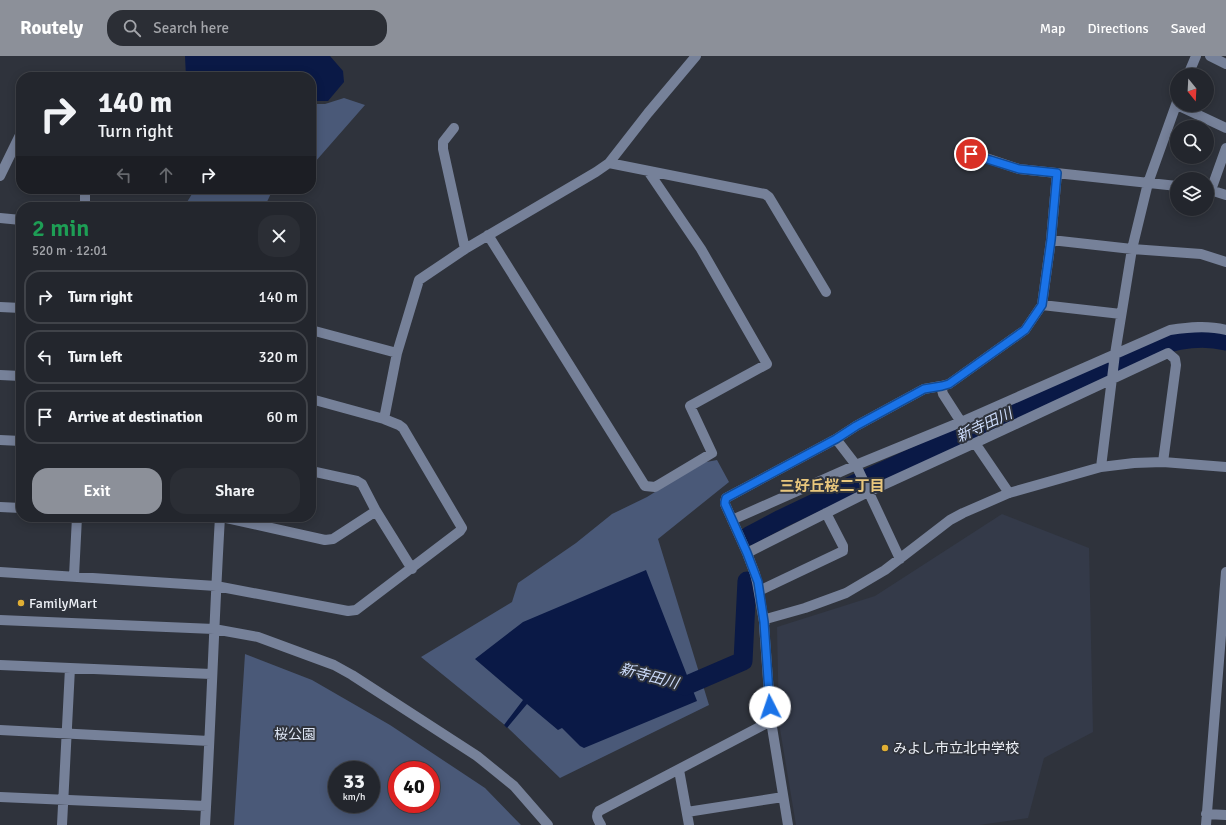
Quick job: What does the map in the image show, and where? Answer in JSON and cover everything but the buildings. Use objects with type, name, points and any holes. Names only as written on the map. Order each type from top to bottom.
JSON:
[{"type":"street","points":[[384,419],[397,352],[419,280],[465,249],[596,172],[609,162],[696,56]]},
{"type":"street","points":[[1191,68],[1196,56]]},
{"type":"street","points":[[1210,56],[1226,64]]},
{"type":"street","points":[[1101,467],[1115,354],[1132,249],[1148,183],[1174,112]]},
{"type":"street","points":[[1193,112],[1226,128]]},
{"type":"street","points":[[454,128],[443,142],[443,149],[465,249]]},
{"type":"street","points":[[0,176],[16,143]]},
{"type":"street","points":[[964,148],[971,154],[1019,169],[1170,185]]},
{"type":"street","points":[[1214,178],[1226,148]]},
{"type":"street","points":[[609,162],[765,194],[769,197],[826,292]]},
{"type":"street","points":[[488,235],[645,486],[655,487],[712,453],[690,406],[767,364],[701,249],[648,171]]},
{"type":"street","points":[[788,825],[771,721],[764,622],[758,582],[725,502],[728,496],[836,439],[856,426],[924,389],[949,384],[1025,330],[1042,305],[1051,240],[1057,173]]},
{"type":"street","points":[[1214,191],[1226,195]]},
{"type":"street","points":[[0,218],[16,220]]},
{"type":"street","points":[[1051,240],[1132,249],[1201,254],[1226,262]]},
{"type":"street","points":[[1042,305],[1121,314]]},
{"type":"street","points":[[0,307],[16,308]]},
{"type":"street","points":[[732,520],[1170,330],[1204,327],[1226,330]]},
{"type":"street","points":[[316,331],[397,352]]},
{"type":"street","points":[[747,553],[868,492],[1168,353],[1175,359],[1176,365],[1163,462]]},
{"type":"street","points":[[0,375],[16,376]]},
{"type":"street","points":[[942,386],[943,394],[960,422]]},
{"type":"street","points":[[0,572],[216,586],[356,610],[412,569],[462,528],[403,428],[384,419],[316,400]]},
{"type":"street","points":[[836,439],[856,465],[900,558]]},
{"type":"street","points":[[0,440],[16,441]]},
{"type":"street","points":[[975,443],[1009,493]]},
{"type":"street","points":[[764,622],[768,617],[805,608],[846,593],[865,583],[950,520],[1009,493],[1101,467],[1134,463],[1163,462],[1226,467]]},
{"type":"street","points":[[316,472],[360,482],[412,569]]},
{"type":"street","points":[[0,507],[16,508]]},
{"type":"street","points":[[244,522],[325,540],[333,539],[376,511]]},
{"type":"street","points":[[759,591],[842,551],[843,546],[826,513]]},
{"type":"street","points":[[74,576],[77,522]]},
{"type":"street","points":[[205,825],[210,741],[211,674],[221,522]]},
{"type":"street","points":[[1206,825],[1223,645],[1226,572]]},
{"type":"street","points":[[0,620],[214,629],[258,637],[334,665],[352,675],[477,756],[514,786],[548,825]]},
{"type":"street","points":[[0,665],[211,674]]},
{"type":"street","points":[[62,825],[65,733],[70,668]]},
{"type":"street","points":[[601,825],[597,814],[599,811],[771,721]]},
{"type":"street","points":[[0,730],[210,741]]},
{"type":"street","points":[[679,770],[688,825]]},
{"type":"street","points":[[0,797],[206,806]]},
{"type":"street","points":[[687,812],[784,797]]},
{"type":"street","points":[[1206,814],[1226,815]]},
{"type":"shaded area","points":[[1002,514],[1089,548],[1093,732],[1044,758],[1028,818],[979,825],[796,825],[779,723],[777,627],[875,596]]},
{"type":"green space","points":[[344,98],[365,105],[316,161],[316,104],[325,104]]},
{"type":"green space","points":[[192,194],[271,194],[267,202],[187,202]]},
{"type":"green space","points":[[717,460],[729,482],[658,539],[709,705],[560,778],[506,726],[421,657],[512,602],[518,583],[576,543],[612,514],[647,497],[701,463]]},
{"type":"green space","name":"桜公園","points":[[245,654],[312,680],[390,725],[485,788],[521,825],[234,825]]},
{"type":"water","points":[[185,56],[330,56],[343,71],[344,82],[328,101],[316,101],[316,72],[186,72]]},
{"type":"water","points":[[646,570],[697,701],[584,748],[580,746],[562,728],[558,730],[527,704],[507,728],[504,725],[523,700],[475,659],[523,622]]},
{"type":"waterway","name":"新寺田川","points":[[749,536],[848,487],[1155,347],[1172,342],[1199,338],[1226,341]]},
{"type":"waterway","name":"新寺田川","points":[[666,681],[685,686],[743,661],[747,581]]},
{"type":"place","name":"FamilyMart","points":[[21,603]]},
{"type":"place","name":"みよし市立北中学校","points":[[885,748]]},
{"type":"district","name":"三好丘桜二丁目","points":[[832,486]]},
{"type":"route","points":[[770,707],[764,622],[758,582],[725,504],[726,498],[836,439],[856,426],[924,389],[949,384],[1025,330],[1036,316],[1042,305],[1051,240],[1057,173],[1019,169],[971,154]]}]
